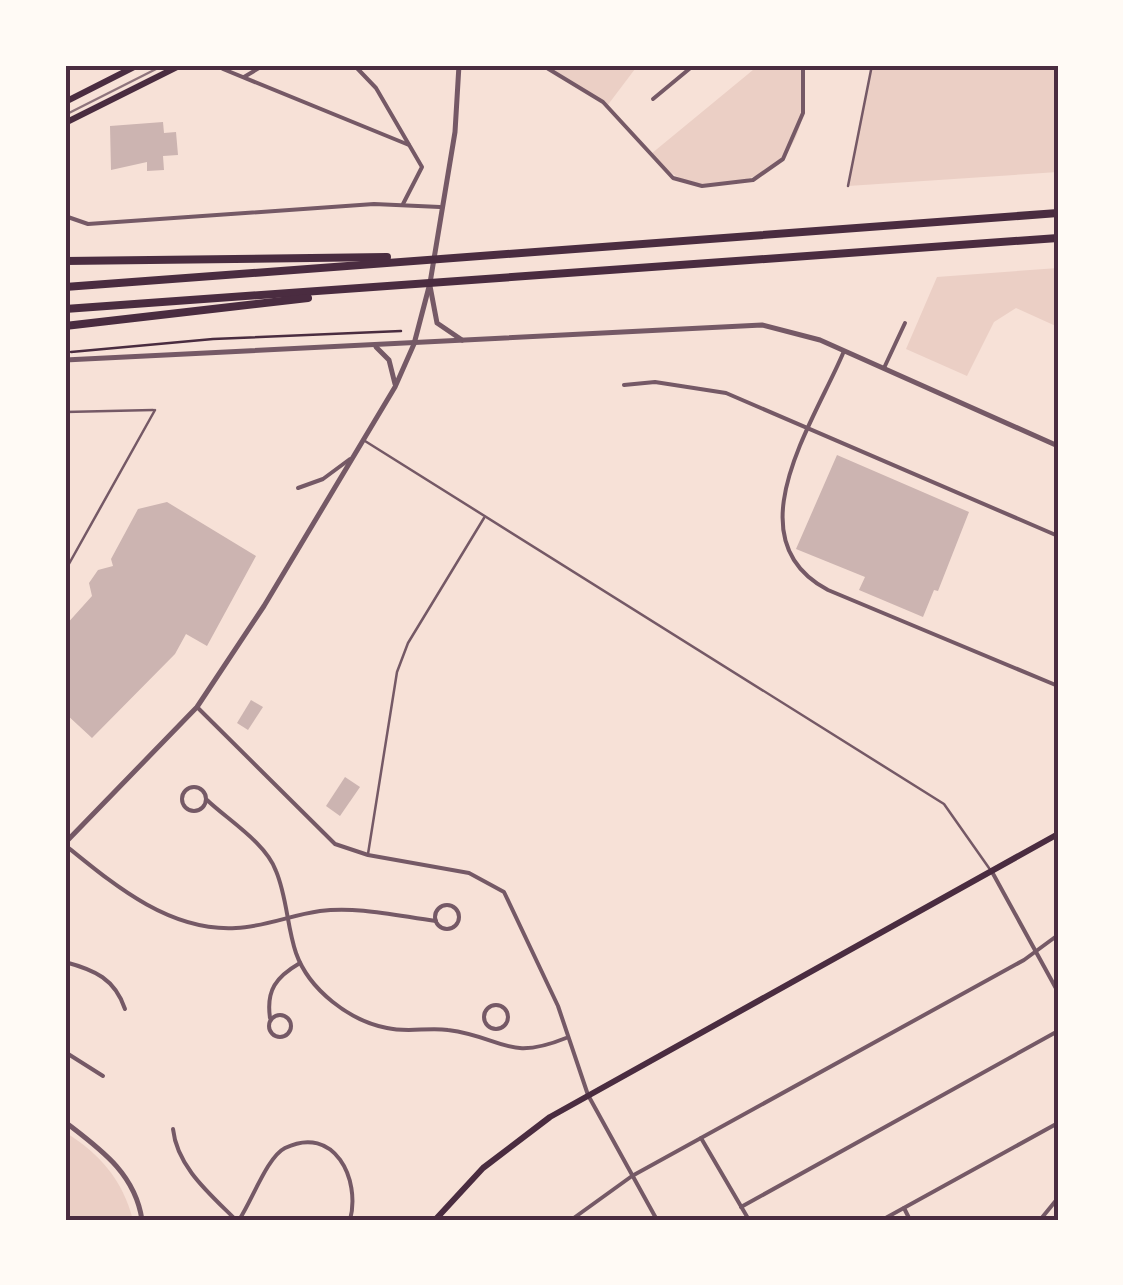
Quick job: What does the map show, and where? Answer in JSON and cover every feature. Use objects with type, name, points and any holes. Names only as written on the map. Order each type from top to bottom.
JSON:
[{"type":"highway","points":[[65,286],[1058,213]]},
{"type":"highway","points":[[65,309],[1058,238]]},
{"type":"highway","points":[[65,261],[446,257]]},
{"type":"highway","points":[[65,326],[402,287]]},
{"type":"main road","points":[[65,102],[138,65]]},
{"type":"main road","points":[[65,125],[181,65]]},
{"type":"main road","points":[[435,1220],[483,1168],[588,1095],[1058,834]]},
{"type":"street","points":[[244,77],[264,65]]},
{"type":"street","points":[[354,65],[376,88],[422,172],[403,204]]},
{"type":"street","points":[[436,920],[436,913],[444,905],[458,911],[458,923],[452,928],[444,928],[436,920],[354,910],[232,929],[204,926],[124,894],[65,844],[197,707],[396,387],[414,344],[430,283],[455,132],[459,65]]},
{"type":"street","points":[[542,65],[603,102],[673,178],[713,186],[764,175],[792,147],[803,113],[803,65]]},
{"type":"street","points":[[654,99],[694,65]]},
{"type":"street","points":[[223,68],[408,144]]},
{"type":"street","points":[[65,216],[88,224],[403,204],[440,208]]},
{"type":"street","points":[[430,283],[433,307],[444,331],[464,341]]},
{"type":"street","points":[[884,368],[905,323]]},
{"type":"street","points":[[65,357],[742,326],[782,328],[820,340],[1058,446]]},
{"type":"street","points":[[373,344],[389,360],[396,387]]},
{"type":"street","points":[[844,351],[780,512],[782,536],[799,568],[828,590],[1058,686]]},
{"type":"street","points":[[624,385],[691,385],[726,394],[811,427],[1058,536]]},
{"type":"street","points":[[298,488],[324,479],[354,456]]},
{"type":"street","points":[[197,707],[322,834],[345,849],[469,873],[504,892],[558,1006],[588,1095],[657,1220]]},
{"type":"street","points":[[207,800],[203,808],[192,811],[182,798],[186,791],[196,787],[267,856],[276,870],[300,963],[326,997],[360,1020],[408,1032],[445,1029],[534,1050],[566,1038]]},
{"type":"street","points":[[990,870],[1058,992]]},
{"type":"street","points":[[571,1220],[632,1176],[1024,960],[1058,936]]},
{"type":"street","points":[[65,962],[102,974],[119,989],[125,1009]]},
{"type":"street","points":[[270,1020],[286,1016],[290,1032],[276,1036],[269,1027],[268,1000],[284,972],[300,963]]},
{"type":"street","points":[[489,1042],[493,1029],[507,1023],[508,1015],[501,1006],[485,1013],[487,1025],[493,1029]]},
{"type":"street","points":[[741,1207],[1058,1030]]},
{"type":"street","points":[[65,1052],[103,1076]]},
{"type":"street","points":[[65,1122],[118,1166],[134,1189],[142,1220]]},
{"type":"street","points":[[882,1220],[1057,1125]]},
{"type":"street","points":[[173,1130],[175,1149],[190,1172],[237,1220],[273,1158],[286,1147],[312,1144],[334,1152],[351,1174],[356,1198],[350,1220]]},
{"type":"street","points":[[700,1138],[748,1220]]},
{"type":"street","points":[[1040,1220],[1058,1198]]},
{"type":"street","points":[[904,1208],[910,1220]]},
{"type":"lane","points":[[848,186],[872,65]]},
{"type":"lane","points":[[65,412],[155,410],[65,571]]},
{"type":"lane","points":[[363,441],[944,804],[990,870]]},
{"type":"lane","points":[[368,856],[397,672],[408,643],[486,516]]},
{"type":"path","points":[[65,357],[213,340],[401,331]]},
{"type":"shaded area","points":[[542,65],[638,65],[607,106]]},
{"type":"shaded area","points":[[759,65],[803,65],[799,128],[781,159],[748,178],[702,184],[676,176],[651,154]]},
{"type":"shaded area","points":[[872,65],[1058,65],[1058,172],[848,186]]},
{"type":"shaded area","points":[[1058,268],[1058,327],[1016,308],[994,322],[967,376],[906,349],[937,277]]},
{"type":"shaded area","points":[[65,1132],[108,1169],[123,1192],[133,1220],[65,1220]]},
{"type":"building","points":[[163,122],[164,133],[176,132],[178,155],[163,156],[164,170],[147,171],[147,162],[111,170],[110,126]]},
{"type":"building","points":[[837,455],[969,512],[938,591],[934,590],[923,617],[859,590],[865,577],[796,549]]},
{"type":"building","points":[[167,502],[256,556],[207,646],[186,634],[175,654],[92,738],[65,713],[65,626],[92,596],[89,583],[98,570],[113,566],[111,559],[138,509]]},
{"type":"building","points":[[251,700],[263,707],[248,730],[237,723]]},
{"type":"building","points":[[345,777],[360,787],[340,816],[326,806]]},
{"type":"railway","points":[[65,115],[164,65]]}]
